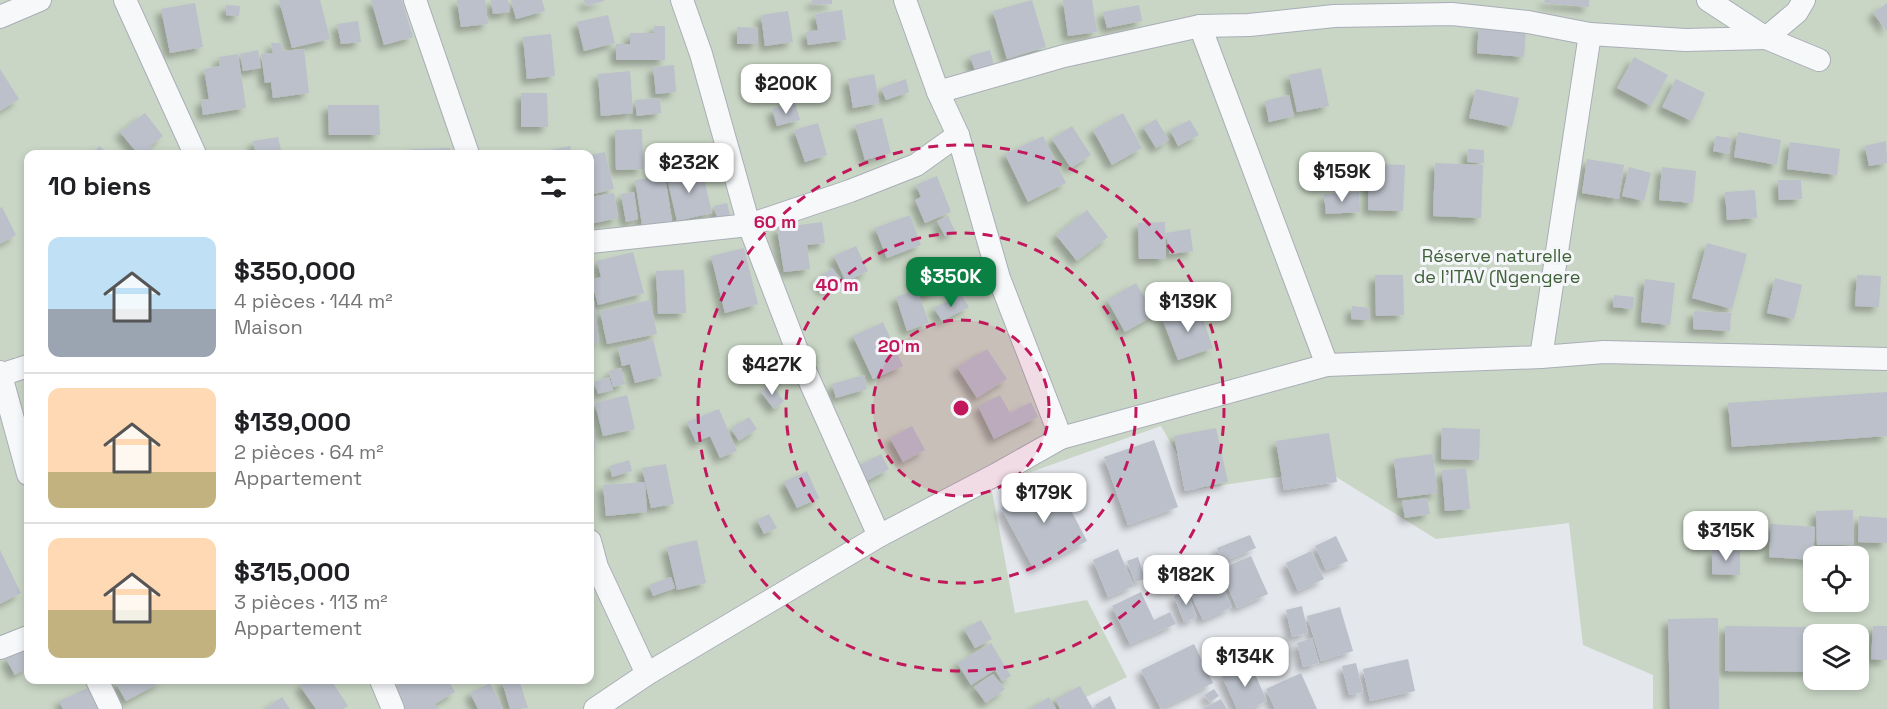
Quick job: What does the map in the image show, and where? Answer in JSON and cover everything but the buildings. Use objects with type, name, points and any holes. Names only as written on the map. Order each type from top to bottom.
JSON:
[{"type":"street","points":[[0,17],[40,0]]},
{"type":"street","points":[[125,0],[193,150]]},
{"type":"street","points":[[415,0],[467,150]]},
{"type":"street","points":[[682,0],[701,54],[749,225],[803,366],[879,536]]},
{"type":"street","points":[[905,0],[938,93],[958,135],[999,278],[1061,438]]},
{"type":"street","points":[[1708,0],[1766,38],[1819,60]]},
{"type":"street","points":[[938,93],[1064,56],[1200,26],[1249,25],[1334,16],[1452,14],[1528,22],[1590,34],[1685,40],[1766,38],[1797,12],[1804,0]]},
{"type":"street","points":[[1200,26],[1327,365]]},
{"type":"street","points":[[1541,357],[1590,34]]},
{"type":"street","points":[[594,242],[749,225],[850,191],[916,165],[958,135]]},
{"type":"street","points":[[595,709],[647,674],[879,536],[1061,438],[1327,365],[1541,357],[1604,351],[1887,358]]},
{"type":"street","points":[[24,367],[0,374],[24,460]]},
{"type":"street","points":[[594,556],[597,567],[647,674]]},
{"type":"street","points":[[0,648],[24,639]]},
{"type":"street","points":[[99,684],[111,709]]},
{"type":"street","points":[[383,684],[393,709]]},
{"type":"green space","name":"Réserve naturelle de l'ITAV (Ngengere","points":[[0,0],[1887,0],[1887,709],[1653,709],[1653,675],[1583,645],[1569,523],[1436,539],[1325,470],[1197,489],[1161,426],[991,486],[1015,613],[1087,600],[1127,677],[1070,705],[1071,709],[0,709]]}]
